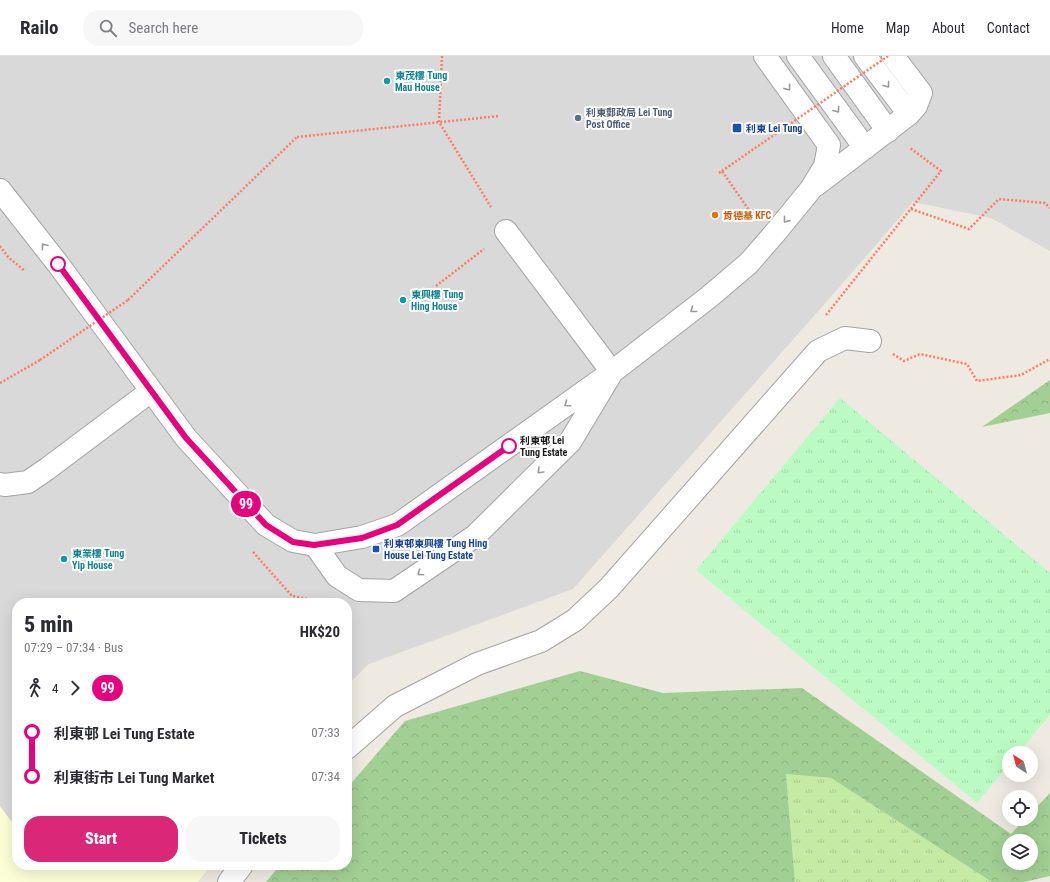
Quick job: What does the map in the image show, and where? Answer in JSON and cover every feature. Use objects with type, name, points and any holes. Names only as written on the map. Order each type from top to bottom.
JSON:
[{"type":"street","points":[[0,190],[66,275],[186,438],[266,525],[293,542],[314,545],[362,538],[397,525],[612,372],[709,297],[749,263],[775,233],[810,189],[825,166],[830,145],[765,56]]},
{"type":"street","points":[[798,56],[865,148]]},
{"type":"street","points":[[834,56],[888,131]]},
{"type":"street","points":[[865,56],[909,114]]},
{"type":"street","points":[[810,189],[888,131],[909,114],[916,106],[921,93],[892,56]]},
{"type":"street","points":[[506,231],[612,372]]},
{"type":"street","points":[[352,744],[395,706],[477,664],[541,641],[575,620],[609,588],[818,351],[845,338],[870,341]]},
{"type":"street","points":[[314,545],[337,576],[359,590],[394,591],[475,536],[570,442],[612,372]]},
{"type":"street","points":[[0,484],[5,485],[28,482],[151,390]]},
{"type":"street","points":[[229,882],[238,870]]},
{"type":"path","points":[[436,286],[506,231],[440,122],[442,56]]},
{"type":"path","points":[[756,220],[720,172],[888,56]]},
{"type":"path","points":[[0,383],[40,360],[128,300],[297,137],[499,116]]},
{"type":"path","points":[[825,316],[941,171],[909,148]]},
{"type":"path","points":[[911,209],[970,229],[999,199],[1045,203],[1050,208]]},
{"type":"path","points":[[112,305],[116,311]]},
{"type":"path","points":[[870,341],[904,361],[920,354],[967,364],[977,381],[1020,375],[1050,359]]},
{"type":"path","points":[[292,596],[301,598]]},
{"type":"shaded area","name":"利東邨 Lei Tung Estate","points":[[0,56],[1050,56],[1050,251],[991,218],[913,202],[573,589],[369,664],[352,680],[352,598],[12,598],[12,870],[0,882]]},
{"type":"shaded area","points":[[0,806],[12,821],[12,870],[207,870],[198,882],[0,882]]},
{"type":"green space","points":[[1050,380],[1050,413],[982,427]]},
{"type":"green space","points":[[840,398],[1050,573],[1050,715],[1024,746],[1002,746],[1002,773],[977,803],[696,570]]},
{"type":"green space","points":[[580,671],[663,693],[802,688],[1011,834],[1018,826],[1038,826],[1038,806],[1050,793],[1050,876],[1024,882],[992,882],[831,778],[786,774],[795,882],[266,882],[276,870],[352,870],[352,782],[405,721]]},
{"type":"green space","points":[[786,774],[831,778],[992,882],[795,882]]},
{"type":"bus line","name":"99","points":[[58,264],[186,438],[266,525],[293,542],[314,545],[362,538],[397,525],[509,446]]},
{"type":"place","name":"東茂樓 Tung Mau House","points":[[387,81]]},
{"type":"place","name":"利東郵政局 Lei Tung Post Office","points":[[578,118]]},
{"type":"place","name":"利東 Lei Tung","points":[[737,128]]},
{"type":"place","name":"肯德基 KFC","points":[[715,215]]},
{"type":"place","name":"東興樓 Tung Hing House","points":[[403,300]]},
{"type":"place","name":"利東邨 Lei Tung Estate","points":[[509,446]]},
{"type":"place","name":"利東邨東興樓 Tung Hing House Lei Tung Estate","points":[[376,549]]},
{"type":"place","name":"東業樓 Tung Yip House","points":[[64,559]]}]
